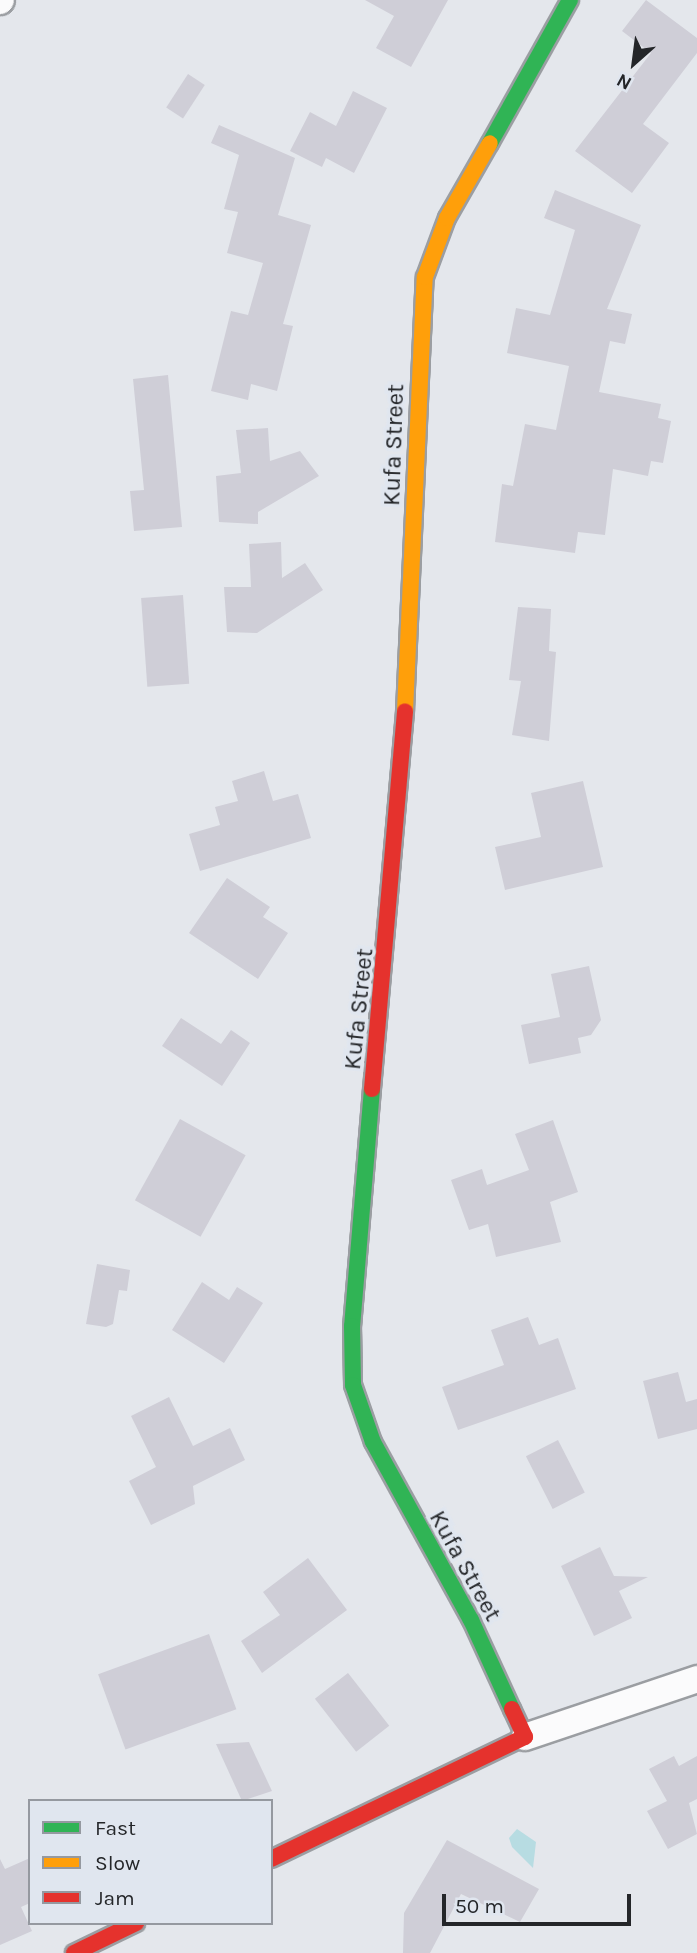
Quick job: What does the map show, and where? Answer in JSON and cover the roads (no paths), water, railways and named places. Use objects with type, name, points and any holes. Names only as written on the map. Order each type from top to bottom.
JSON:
[{"type":"street","name":"Kufa Street","points":[[525,1737],[471,1620],[373,1442],[353,1385],[352,1326],[412,629],[425,276],[447,218],[570,0]]},
{"type":"street","points":[[273,1858],[525,1737],[697,1679]]},
{"type":"street","points":[[74,1953],[132,1925]]},
{"type":"water","points":[[517,1829],[536,1842],[533,1868],[512,1847],[509,1838]]}]
